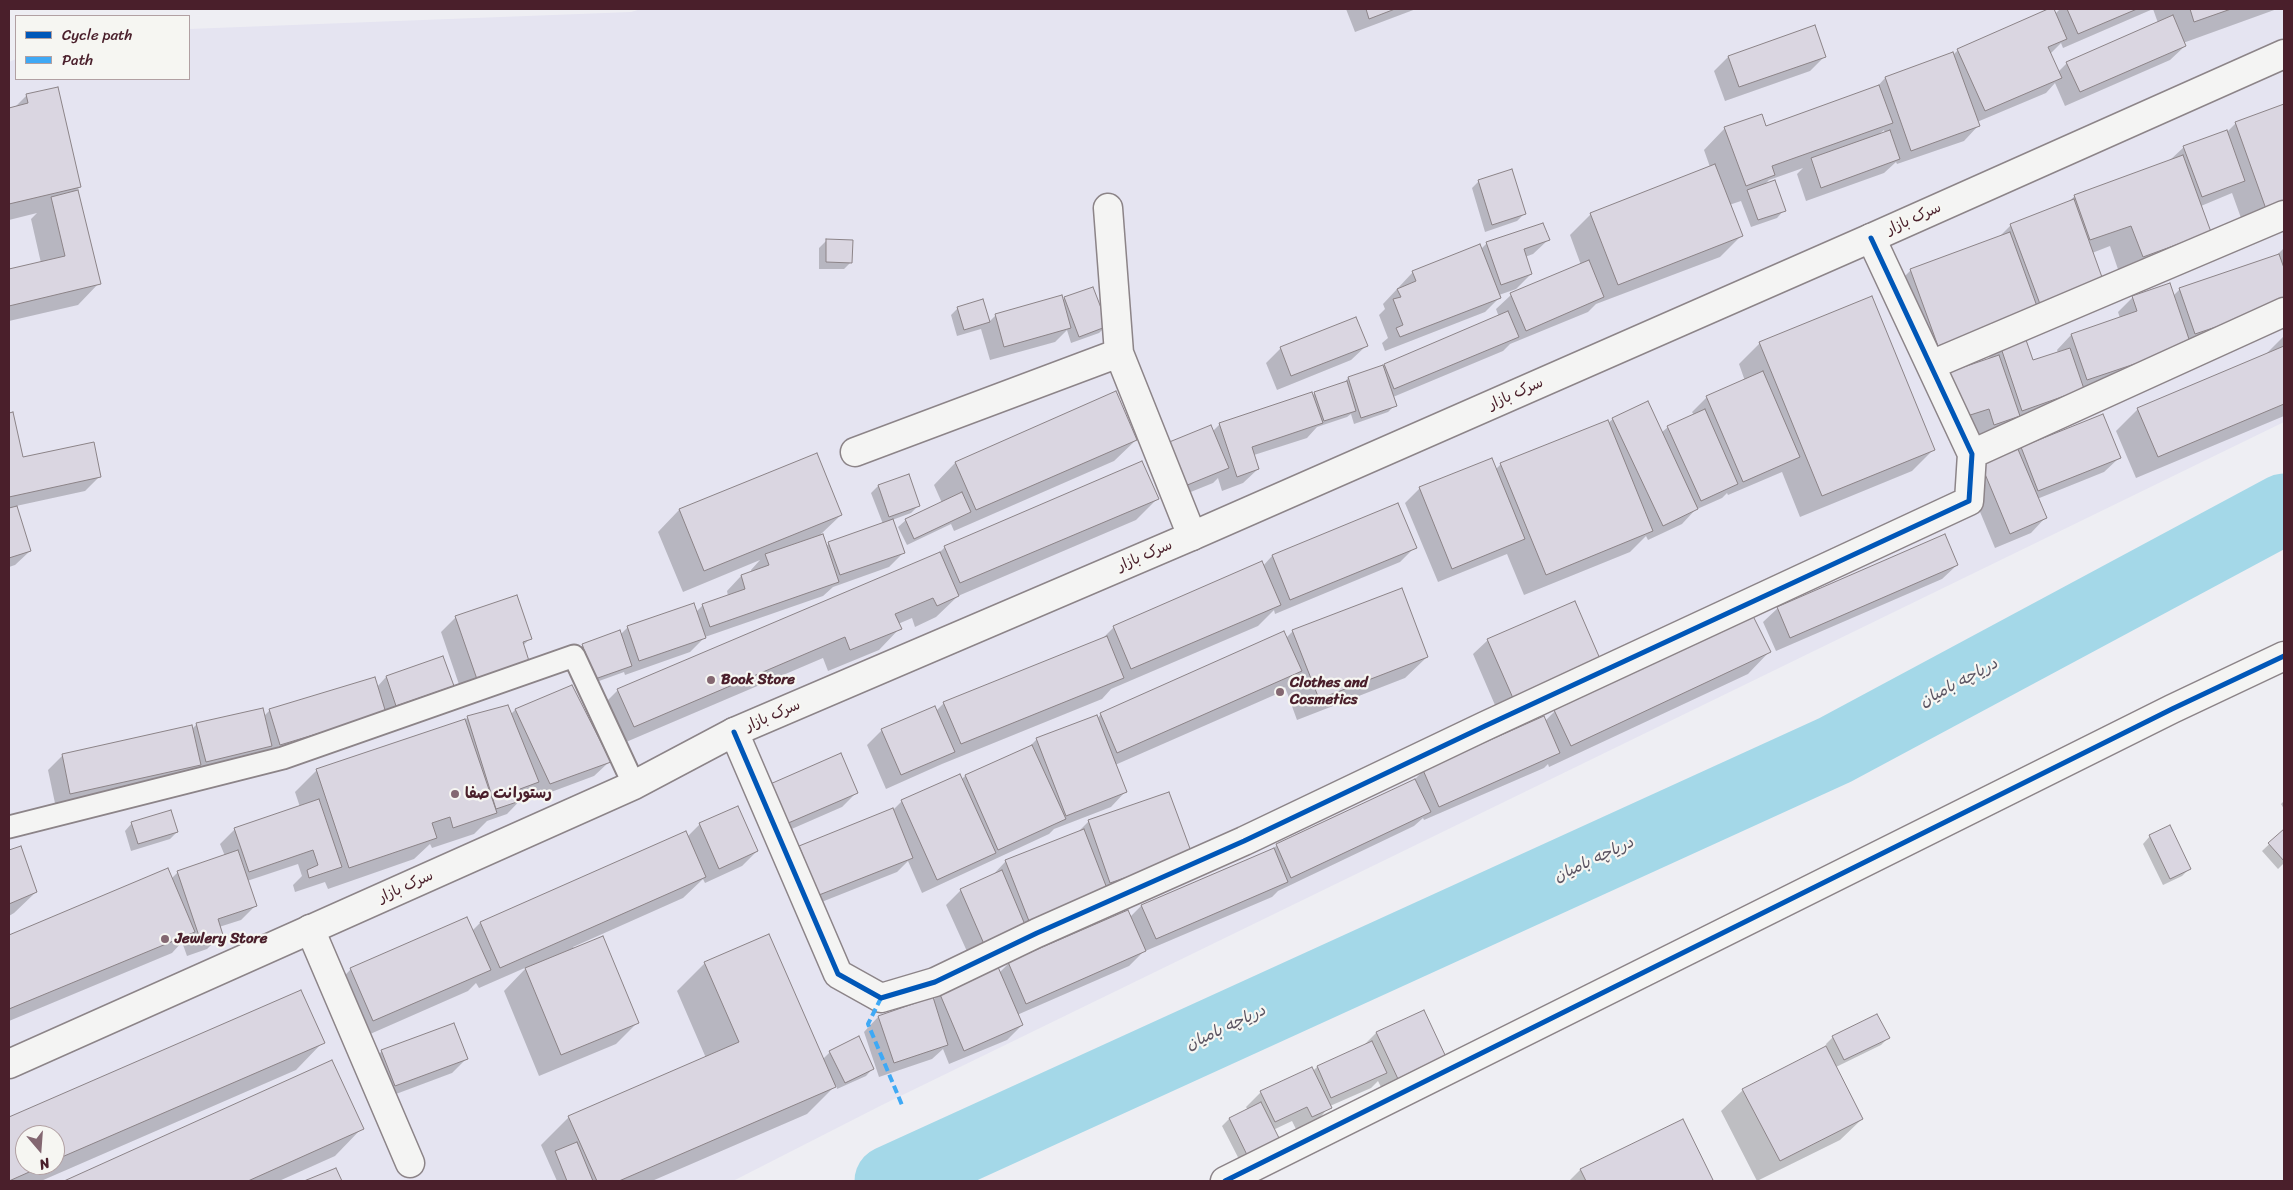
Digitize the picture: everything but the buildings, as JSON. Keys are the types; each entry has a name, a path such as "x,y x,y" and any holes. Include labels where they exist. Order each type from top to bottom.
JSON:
{"street":[{"name":"سرک بازار","path":"9,1064 634,784 734,732 1192,536 1871,238 2284,54"},
{"path":"1108,208 1119,353 1192,536"},
{"path":"1930,366 2284,215"},
{"path":"734,732 838,974 881,998 935,982 1038,933 1244,841 1485,726 1969,501 1972,454 1871,238"},
{"path":"1972,454 2284,312"},
{"path":"855,452 1119,353"},
{"path":"1225,1181 2172,709 2284,656"},
{"path":"310,929 410,1163"}],"lane":[{"path":"9,826 283,758 574,656 634,784"}],"shaded area":[{"path":"641,9 2284,9 2284,422 882,1105 733,1181 9,1181 9,62 15,59 15,80 190,80 190,29 631,12"}],"waterway":[{"name":"دریاچه بامیان","path":"890,1181 1835,750 2284,509"}],"marked path":[{"path":"881,998 868,1024 902,1105"}],"cycle path":[{"path":"734,732 838,974 881,998 935,982 1037,933 1244,841 1485,726 1969,501 1972,454 1871,238"},
{"path":"1225,1181 2172,709 2284,656"}],"place":[{"name":"Book Store","path":"711,680"},
{"name":"Clothes and Cosmetics","path":"1280,692"},
{"name":"رستورانت صفا","path":"455,794"},
{"name":"Jewlery Store","path":"165,939"}]}
